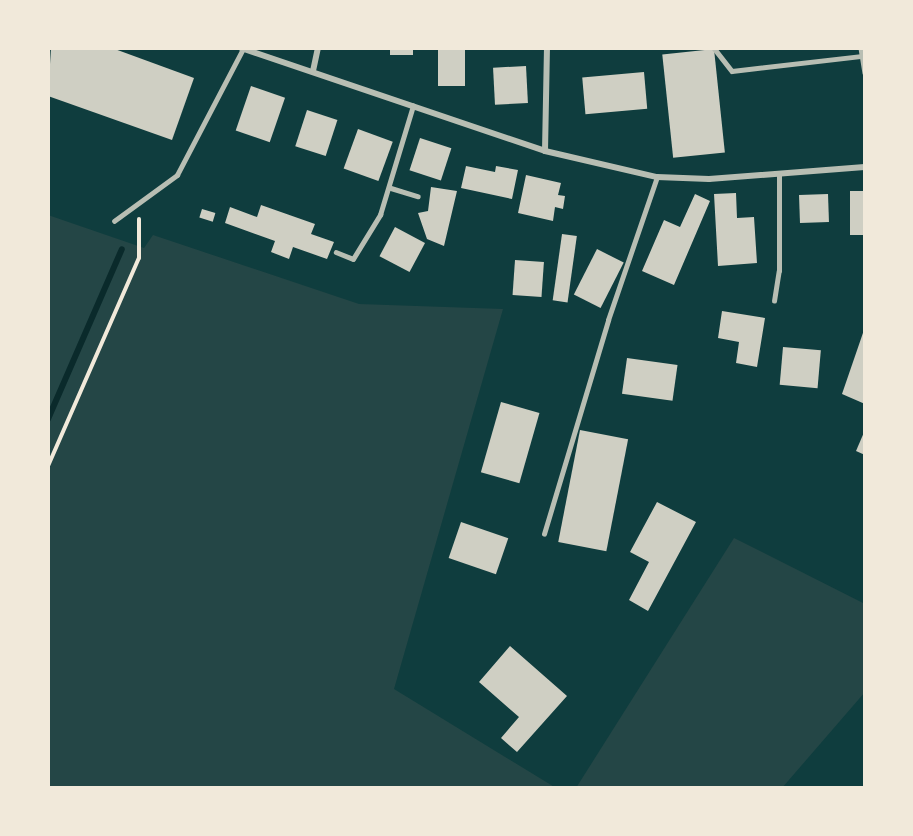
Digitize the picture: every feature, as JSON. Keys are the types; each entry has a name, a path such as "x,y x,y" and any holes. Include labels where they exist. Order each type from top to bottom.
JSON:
{"street":[{"path":"242,48 545,151 657,177 709,179 865,167"},
{"path":"313,71 318,48"},
{"path":"545,151 548,48"}],"lane":[{"path":"114,221 177,175 242,48"},
{"path":"714,48 732,71 862,56"},
{"path":"861,48 865,73"},
{"path":"336,252 353,259 391,188 413,106"},
{"path":"774,301 779,271 778,174"},
{"path":"544,534 608,320 657,177"},
{"path":"391,188 418,196"}],"path":[{"path":"48,466 138,258 139,203"}],"shaded area":[{"path":"48,215 144,248 153,235 359,304 503,309 394,689 556,788 48,788"},
{"path":"734,538 865,604 865,692 782,788 576,788"}],"building":[{"path":"51,48 112,48 194,78 172,140 48,96"},
{"path":"390,48 413,48 413,55 390,55"},
{"path":"438,48 465,48 465,86 438,86"},
{"path":"714,49 725,152 673,158 662,54"},
{"path":"526,66 528,103 495,105 493,68"},
{"path":"644,72 647,109 585,114 582,77"},
{"path":"251,86 285,98 270,142 236,130"},
{"path":"307,110 337,120 326,156 295,146"},
{"path":"358,129 393,142 378,181 344,168"},
{"path":"420,138 451,148 441,181 409,170"},
{"path":"466,166 495,172 496,166 518,170 512,199 461,188"},
{"path":"526,175 561,183 558,195 565,196 563,209 555,207 553,221 518,213"},
{"path":"431,187 457,191 444,246 427,239 418,213 428,211"},
{"path":"850,191 865,191 865,235 850,235"},
{"path":"736,193 737,218 754,217 757,263 718,266 714,194"},
{"path":"695,194 710,201 674,285 642,271 664,220 680,227"},
{"path":"828,194 829,222 800,223 799,195"},
{"path":"261,205 315,224 311,234 334,242 327,259 293,247 289,259 271,252 275,241 225,223 230,207 257,217"},
{"path":"202,209 215,213 213,222 199,218"},
{"path":"395,227 425,243 410,272 380,256"},
{"path":"562,234 577,236 568,302 553,300"},
{"path":"597,249 624,263 601,308 574,294"},
{"path":"515,260 544,262 541,297 513,295"},
{"path":"722,311 765,318 757,367 736,363 739,342 718,338"},
{"path":"865,327 865,404 842,394"},
{"path":"783,347 821,350 818,388 780,385"},
{"path":"627,358 678,365 672,401 622,394"},
{"path":"501,402 539,413 519,483 481,472"},
{"path":"580,430 628,439 606,551 558,542"},
{"path":"865,430 865,455 856,451"},
{"path":"657,502 696,522 648,611 629,600 649,562 630,552"},
{"path":"461,522 508,538 496,574 449,558"},
{"path":"510,646 567,696 517,752 501,738 519,717 479,682"}],"waterway":[{"path":"48,419 122,249"}]}
